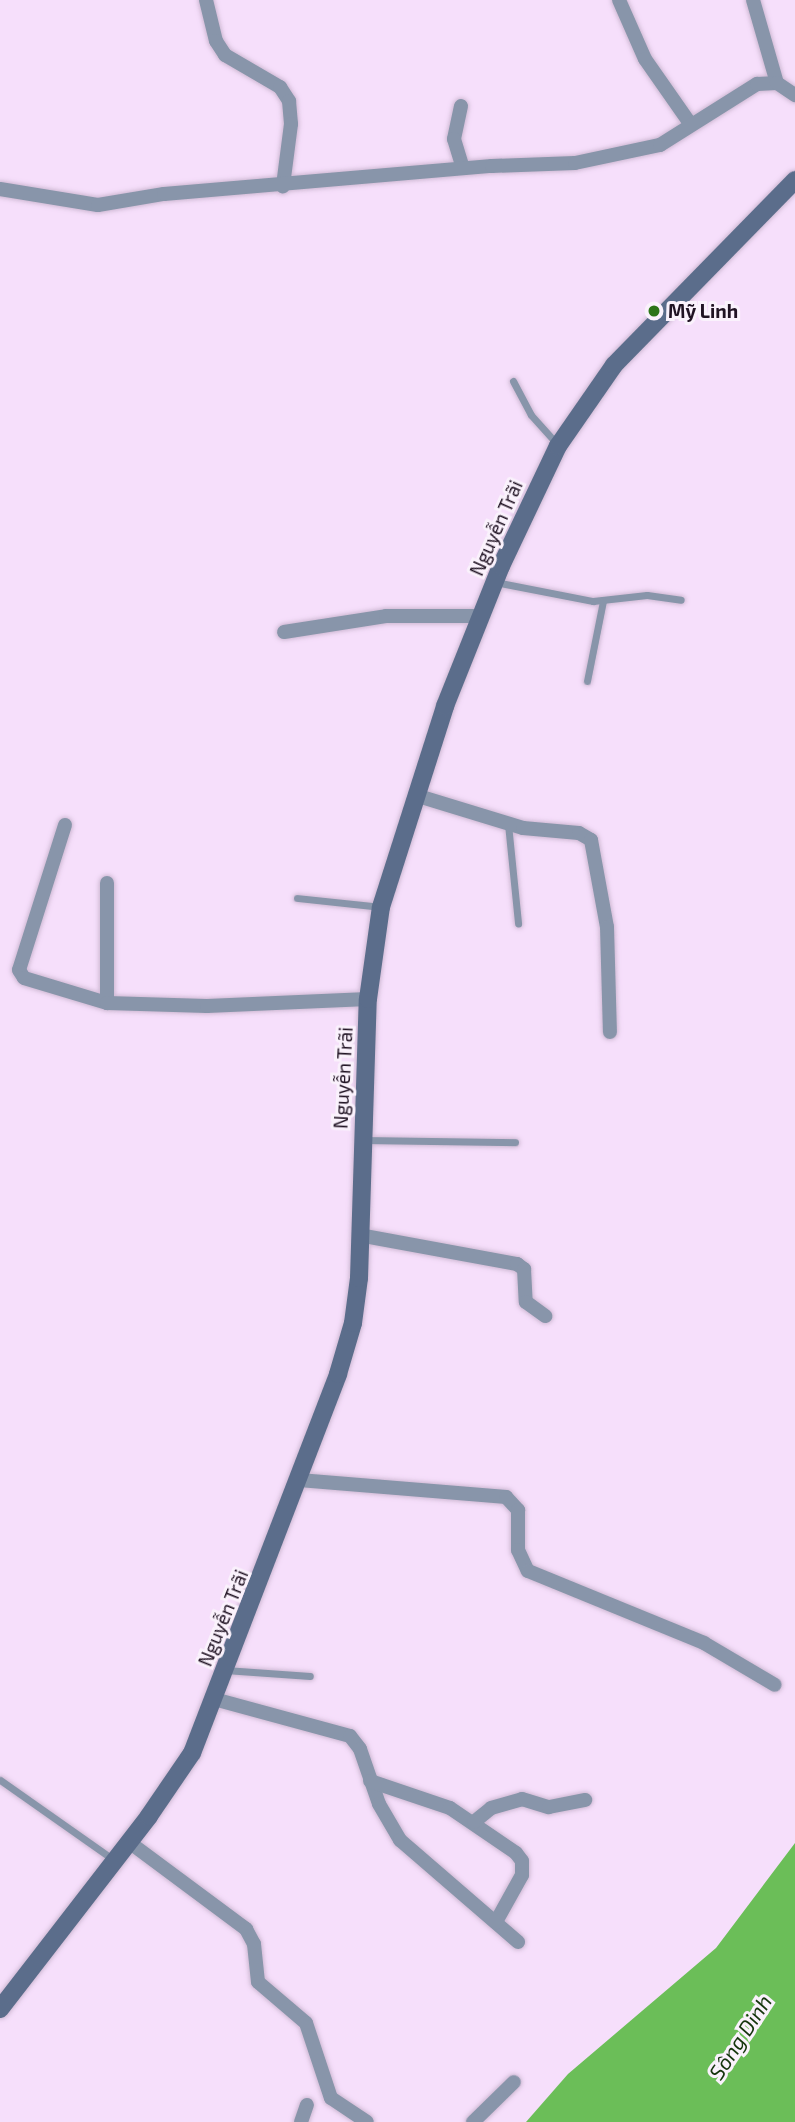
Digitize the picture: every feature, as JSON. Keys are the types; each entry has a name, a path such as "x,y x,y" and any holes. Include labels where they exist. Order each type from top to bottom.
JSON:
{"main road":[{"name":"Nguyễn Trãi","path":"0,2009 129,1842 187,1761 214,1699 349,1342 359,1278 368,999 381,907 415,795 479,616 558,446 614,365 795,180"}],"street":[{"path":"206,0 216,41 225,55 280,87 289,101 291,124 283,186"},
{"path":"619,0 645,59 691,125"},
{"path":"753,0 777,83 795,95"},
{"path":"0,189 98,205 150,195 283,186 463,168 575,163 660,145 746,89 777,83"},
{"path":"461,106 454,139 463,168"},
{"path":"284,632 386,616 479,616"},
{"path":"415,795 508,824 579,833 594,846 607,927 610,1032"},
{"path":"65,825 19,970 24,978 107,1003 207,1006 368,999"},
{"path":"107,883 107,1003"},
{"path":"359,1235 517,1264 524,1269 527,1302 545,1316"},
{"path":"299,1479 506,1497 518,1510 518,1550 528,1571 704,1643 775,1685"},
{"path":"214,1699 341,1731 360,1749 370,1781 400,1840 518,1942"},
{"path":"370,1781 450,1808 474,1822 522,1861 522,1875 496,1922"},
{"path":"474,1822 491,1808 522,1799 549,1807 585,1800"},
{"path":"129,1842 246,1929 254,1944 258,1982 306,2023 331,2098 367,2122"},
{"path":"473,2122 514,2082"},
{"path":"301,2122 306,2105"}],"lane":[{"path":"513,381 531,415 558,446"},
{"path":"494,582 603,601 647,595 681,600"},
{"path":"587,681 603,601"},
{"path":"508,824 518,923"},
{"path":"297,898 381,907"},
{"path":"362,1140 515,1142"},
{"path":"224,1670 310,1676"},
{"path":"0,1780 115,1860"}],"water":[{"name":"Sông Dinh","path":"795,1843 795,2122 526,2122 568,2074 716,1948"}],"place":[{"name":"Mỹ Linh","path":"654,311"}]}
